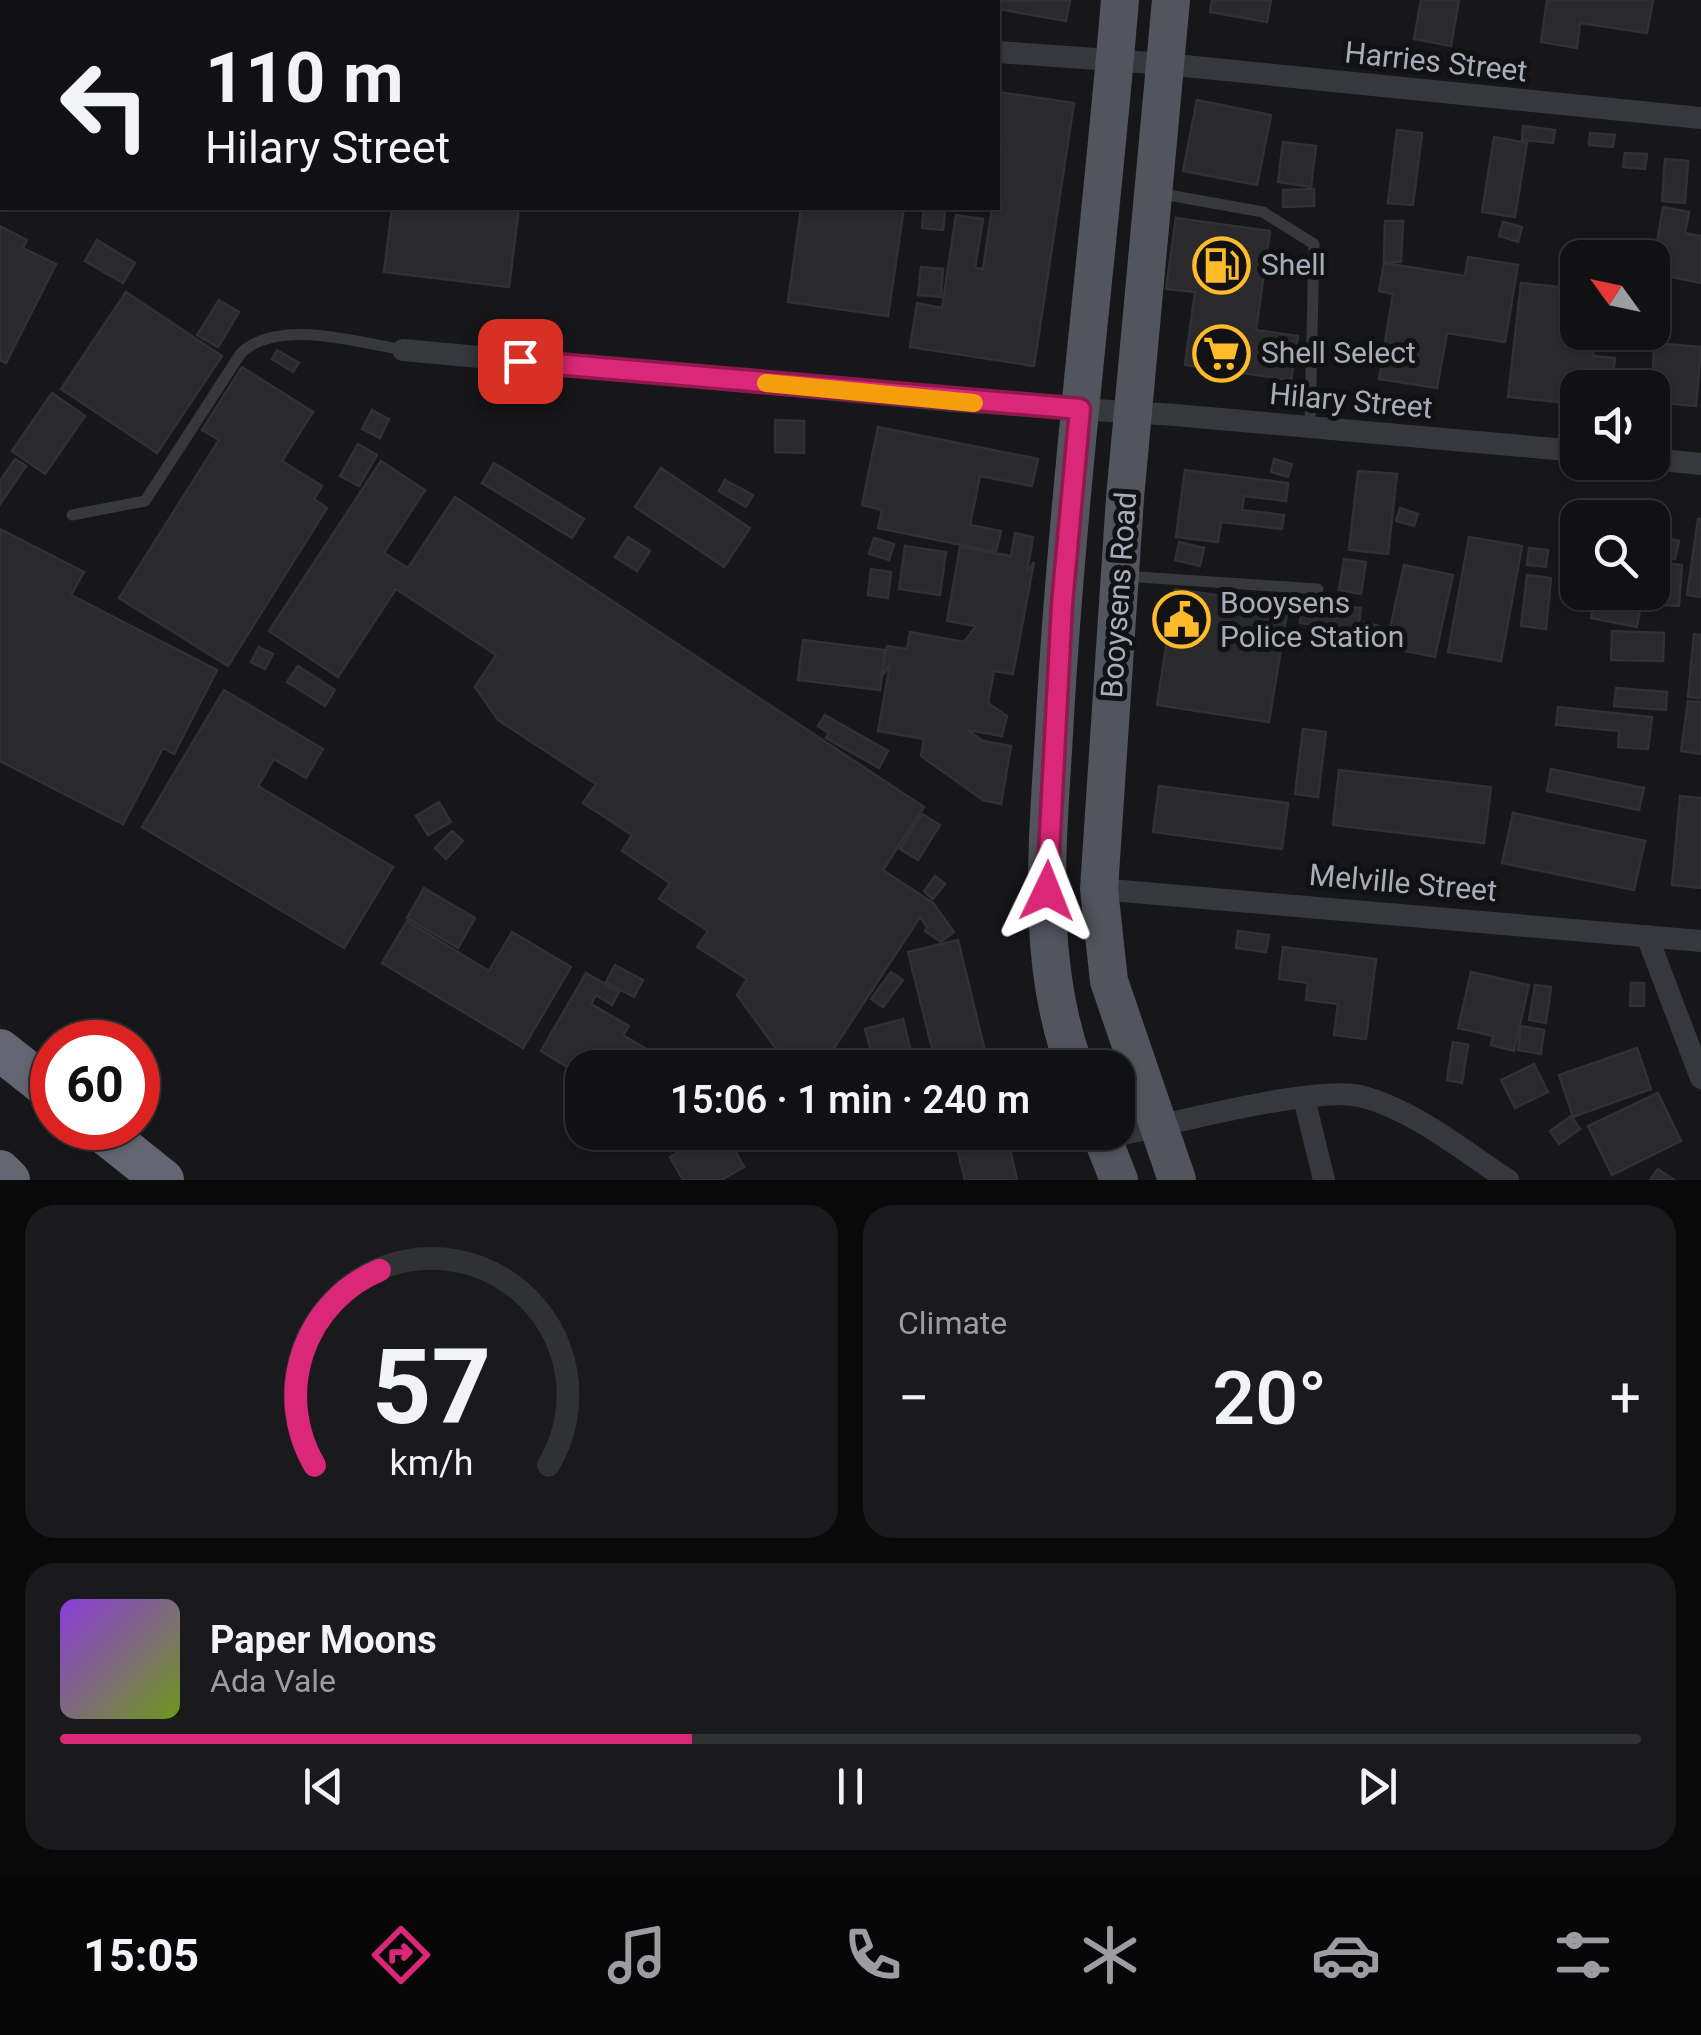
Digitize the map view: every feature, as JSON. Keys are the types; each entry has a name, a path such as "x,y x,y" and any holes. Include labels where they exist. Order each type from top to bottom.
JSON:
{"highway":[{"path":"0,1050 30,1074"},
{"path":"119,1150 148,1180"},
{"path":"126,1150 164,1180"},
{"path":"0,1171 9,1180"}],"main road":[{"name":"Booysens Road","path":"1070,1050 1050,982 1047,923 1062,604 1120,0"},
{"name":"Booysens Road","path":"1172,0 1120,576 1099,888 1109,981 1177,1180"},
{"path":"1106,1150 1118,1180"}],"street":[{"name":"Harries Street","path":"1000,52 1165,64 1701,118"},
{"name":"Hilary Street","path":"402,350 1560,449"},
{"path":"1670,461 1701,464"},
{"name":"Melville Street","path":"1099,888 1701,940"},
{"path":"1647,936 1701,1078"},
{"path":"1135,1130 1332,1094 1372,1100 1508,1180"},
{"path":"1304,1098 1324,1180"}],"lane":[{"path":"1153,193 1262,212 1314,244 1310,427"},
{"path":"72,515 144,501 241,353 256,339 298,335 402,350"},
{"path":"1120,576 1318,589"}],"building":[{"path":"1070,0 1066,21 1000,9 1000,1"},
{"path":"1212,0 1271,0 1267,22 1210,12"},
{"path":"1421,0 1459,0 1451,46 1414,39"},
{"path":"1547,0 1653,0 1647,33 1580,23 1577,48 1541,42"},
{"path":"1000,92 1074,103 1034,366 910,347 917,303 942,308 956,215 983,219 975,268 983,269 992,210 1000,210"},
{"path":"1197,100 1271,115 1257,185 1183,171"},
{"path":"1523,126 1555,130 1553,143 1522,140"},
{"path":"1397,130 1422,133 1413,205 1388,203"},
{"path":"1590,133 1615,135 1613,147 1589,145"},
{"path":"1494,137 1527,143 1515,217 1482,212"},
{"path":"1283,142 1316,146 1311,187 1278,182"},
{"path":"1625,153 1647,154 1645,169 1623,167"},
{"path":"1665,159 1688,161 1685,203 1662,201"},
{"path":"1314,189 1314,206 1283,207 1283,190"},
{"path":"1663,207 1689,212 1685,233 1701,236 1701,283 1670,277 1670,240 1658,240"},
{"path":"392,210 519,210 509,287 384,272"},
{"path":"801,210 904,210 888,316 788,302"},
{"path":"924,210 945,212 943,230 922,228"},
{"path":"1176,218 1270,231 1256,330 1298,336 1291,380 1185,365 1195,292 1166,289"},
{"path":"1385,221 1403,221 1401,262 1384,262"},
{"path":"1503,222 1522,227 1518,242 1499,236"},
{"path":"0,226 27,240 23,248 56,264 6,363 0,360"},
{"path":"97,240 135,263 123,283 85,261"},
{"path":"1468,257 1518,265 1505,342 1447,333 1437,388 1379,379 1393,294 1379,291 1384,263 1465,276"},
{"path":"921,267 943,269 941,297 918,295"},
{"path":"1521,283 1560,287 1560,350 1594,350 1593,356 1615,358 1614,370 1560,370 1560,402 1508,397"},
{"path":"126,292 222,356 157,453 61,389"},
{"path":"219,300 239,312 218,347 197,335"},
{"path":"1670,344 1701,347 1696,406 1670,404 1670,370 1653,370 1654,350 1670,350"},
{"path":"277,350 299,363 293,372 272,359"},
{"path":"242,367 313,412 282,461 322,486 314,499 327,508 228,666 119,598 219,440 202,430"},
{"path":"52,393 85,416 45,474 12,451"},
{"path":"372,410 389,419 380,438 362,429"},
{"path":"775,420 804,421 804,453 775,452"},
{"path":"878,427 1038,459 1032,486 980,476 970,525 1001,531 996,552 878,528 882,510 862,505"},
{"path":"358,444 377,455 359,486 340,476"},
{"path":"15,459 26,466 0,504 0,481"},
{"path":"1274,459 1292,464 1288,477 1271,472"},
{"path":"381,461 425,490 384,553 408,568 455,497 924,807 883,870 933,903 954,932 941,942 925,931 927,927 920,917 833,1050 777,1050 737,995 747,979 697,947 708,931 659,899 670,883 622,851 632,835 583,803 596,784 498,720 475,687 496,655 396,589 338,677 269,631"},
{"path":"494,463 584,519 572,538 482,483"},
{"path":"661,468 750,528 724,567 635,507"},
{"path":"1185,470 1288,483 1286,501 1244,496 1242,510 1284,515 1282,529 1221,522 1218,542 1176,537"},
{"path":"1358,471 1397,474 1388,554 1349,550"},
{"path":"725,480 753,495 746,507 719,491"},
{"path":"1400,508 1418,514 1414,526 1396,521"},
{"path":"1701,519 1701,597 1687,595"},
{"path":"0,529 84,572 71,595 217,670 174,754 163,748 123,824 0,761"},
{"path":"1015,533 1033,537 1027,572 1034,562 1013,674 994,671 988,703 1007,716 1002,736 967,730 983,741 1011,746 1001,804 983,800 921,756 924,739 878,731 890,665 881,677 887,646 907,649 910,632 964,642 976,626 947,621 960,547 1011,556"},
{"path":"628,537 650,551 637,571 615,557"},
{"path":"1469,537 1522,546 1501,661 1448,652"},
{"path":"874,538 894,544 889,560 869,554"},
{"path":"1670,539 1679,541 1675,559 1670,558"},
{"path":"1179,542 1204,548 1200,566 1175,560"},
{"path":"905,546 946,552 940,595 899,589"},
{"path":"1529,548 1548,550 1546,567 1527,565"},
{"path":"1344,559 1366,562 1361,594 1339,590"},
{"path":"1670,564 1682,565 1679,606 1670,606"},
{"path":"1404,565 1453,575 1435,657 1386,647"},
{"path":"871,569 891,572 888,598 868,595"},
{"path":"1527,575 1551,578 1546,629 1521,626"},
{"path":"1175,589 1288,606 1269,722 1157,705"},
{"path":"1303,601 1361,608 1356,646 1339,644 1341,629 1300,623"},
{"path":"1593,610 1640,610 1637,627 1591,618"},
{"path":"1364,622 1378,626 1373,649 1359,646"},
{"path":"1612,631 1664,633 1663,661 1611,660"},
{"path":"1694,634 1701,635 1701,698 1688,697"},
{"path":"803,640 885,650 880,690 798,680"},
{"path":"259,647 273,654 265,669 251,662"},
{"path":"298,666 335,690 325,706 287,682"},
{"path":"1616,688 1667,692 1666,710 1614,706"},
{"path":"224,690 323,749 306,778 274,759 258,786 393,867 344,948 142,827"},
{"path":"1688,701 1701,702 1701,754 1681,751"},
{"path":"1558,707 1652,717 1648,749 1618,747 1619,731 1556,725"},
{"path":"825,715 888,751 879,768 826,738 829,733 818,726"},
{"path":"1303,729 1326,732 1318,797 1295,794"},
{"path":"1551,769 1644,788 1639,810 1547,791"},
{"path":"1339,770 1491,787 1484,843 1333,825"},
{"path":"1159,786 1288,803 1282,849 1153,832"},
{"path":"1680,796 1701,798 1701,888 1672,885"},
{"path":"439,802 451,822 428,835 416,816"},
{"path":"1513,813 1645,841 1634,890 1502,863"},
{"path":"922,814 940,825 918,860 900,849"},
{"path":"452,831 463,841 446,859 435,848"},
{"path":"935,876 945,884 933,899 924,891"},
{"path":"424,888 475,918 458,948 407,918"},
{"path":"407,921 489,971 512,932 571,967 523,1048 382,963"},
{"path":"1238,931 1269,935 1266,952 1236,948"},
{"path":"958,940 985,1050 932,1050 908,952"},
{"path":"1283,947 1376,959 1366,1039 1334,1035 1338,1004 1306,1000 1308,983 1279,979"},
{"path":"615,965 643,980 634,997 606,982"},
{"path":"891,972 903,980 883,1007 871,999"},
{"path":"1471,972 1529,985 1514,1051 1491,1045 1493,1036 1458,1028"},
{"path":"586,973 619,992 612,1005 596,995 591,1004 629,1026 623,1035 648,1050 565,1050 565,1066 541,1051"},
{"path":"1631,983 1644,983 1644,1006 1630,1006"},
{"path":"1535,985 1551,987 1546,1023 1529,1020"},
{"path":"903,1019 911,1050 871,1050 865,1029"},
{"path":"1521,1026 1544,1030 1541,1054 1518,1050"},
{"path":"1453,1042 1468,1045 1462,1083 1447,1080"},
{"path":"1637,1048 1651,1089 1573,1117 1559,1075"},
{"path":"1534,1064 1548,1092 1515,1108 1501,1080"},
{"path":"1658,1093 1681,1141 1612,1175 1588,1126"},
{"path":"1571,1116 1580,1129 1559,1144 1550,1131"},
{"path":"682,1150 735,1150 744,1167 721,1180 683,1180 670,1157"},
{"path":"958,1150 1010,1150 1017,1180 965,1180"},
{"path":"1658,1169 1674,1180 1650,1180"}],"slow traffic":[{"path":"766,383 974,403"}],"place":[{"name":"Shell","path":"1222,265"},
{"name":"Shell Select","path":"1222,353"},
{"name":"Booysens Police Station","path":"1181,620"}],"route":[{"path":"520,361 1080,409 1062,604 1047,891"}]}
